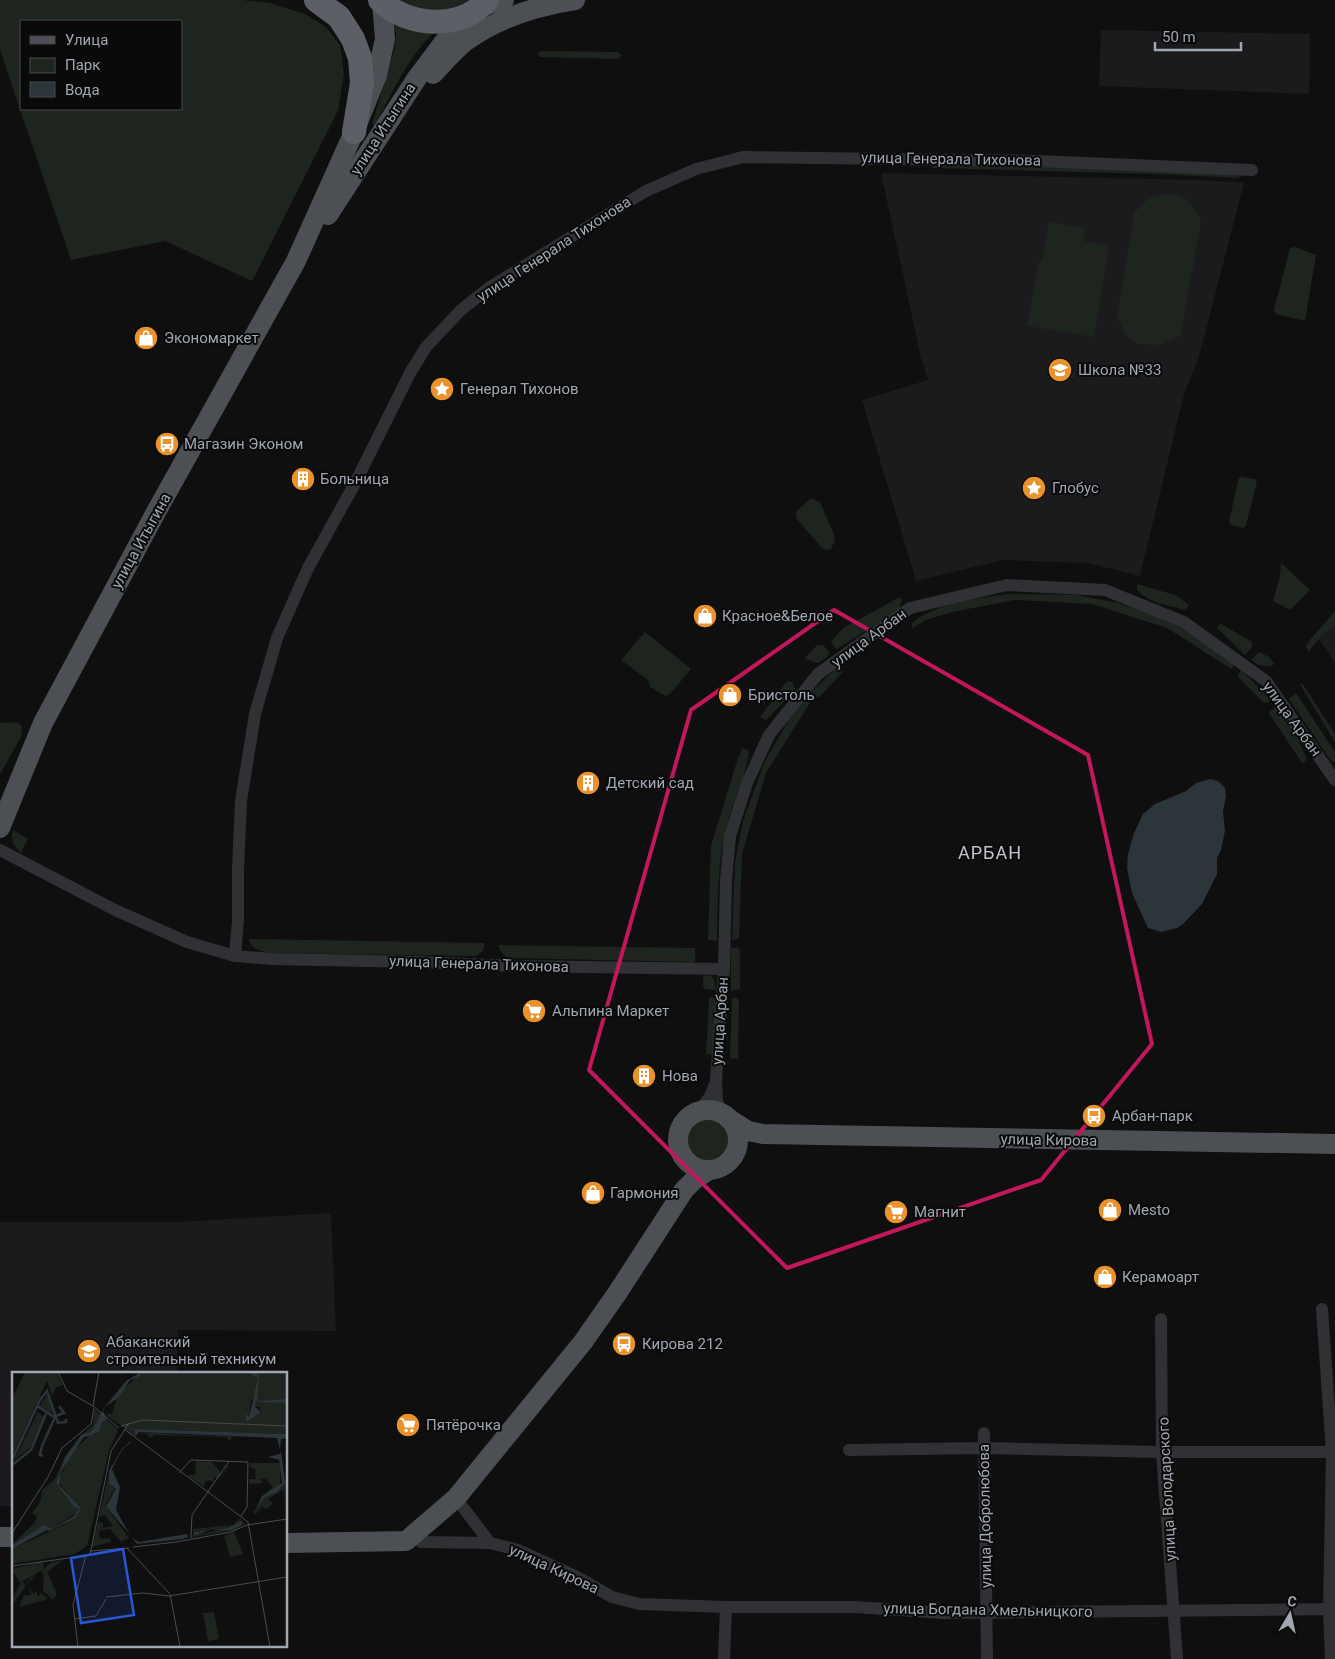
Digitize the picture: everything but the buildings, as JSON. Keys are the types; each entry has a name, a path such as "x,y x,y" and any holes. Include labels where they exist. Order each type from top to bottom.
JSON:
{"highway":[{"path":"316,0 339,17 354,39 360,58 362,83 354,132"},
{"path":"378,1 411,19 428,22 462,17 491,2"}],"main road":[{"path":"377,138 464,42 494,24 516,15 538,7 575,0"},
{"name":"улица Итыгина","path":"0,828 44,723 156,512 296,261 354,132 377,75 385,39 378,1"},
{"name":"улица Итыгина","path":"296,261 416,78 444,42 491,2"},
{"path":"684,1190 686,1172 684,1159 679,1148 678,1135 687,1119 699,1111 709,1110 725,1116 748,1130 762,1134"},
{"path":"288,1543 413,1542 456,1498 583,1342 684,1190 695,1179 709,1170 721,1167 731,1160 738,1142 736,1129 725,1116"},
{"path":"737,1148 749,1139 762,1134"},
{"name":"улица Кирова","path":"762,1134 1335,1144"},
{"path":"684,1159 698,1169 709,1170"}],"street":[{"name":"улица Генерала Тихонова","path":"235,956 238,920 241,801 255,714 277,638 308,568 353,487 415,364 426,347 462,310 490,286 646,191 696,169 743,157 1037,161 1252,170"},
{"name":"улица Арбан","path":"716,1081 724,969 726,880 730,836 747,784 769,735 818,674 910,608 1006,585 1104,590 1184,622 1266,681 1335,780"},
{"name":"улица Генерала Тихонова","path":"0,850 124,914 187,942 235,956 274,959 513,966 724,969"},
{"path":"699,1111 709,1098 716,1081"},
{"path":"716,1081 717,1100 725,1116"},
{"path":"1322,1309 1334,1452 1331,1659"},
{"name":"улица Володарского","path":"1161,1319 1162,1452 1177,1659"},
{"name":"улица Добролюбова","path":"984,1433 988,1659"},
{"path":"848,1450 984,1448 1162,1452 1334,1452"},
{"name":"улица Кирова","path":"456,1498 490,1543 518,1550 577,1577 612,1597"},
{"path":"413,1542 490,1543"},
{"name":"улица Богдана Хмельницкого","path":"612,1597 639,1604 726,1607 854,1607 943,1613 1332,1610"},
{"path":"724,1659 726,1607"}],"highlighted area":[{"path":"834,610 1088,755 1152,1044 1041,1180 787,1268 589,1070 691,710"}],"shaded area":[{"path":"1101,30 1310,34 1309,94 1099,86"},
{"name":"Школа №33","path":"881,173 1204,180 1244,183 1198,360 1184,394 1140,576 1088,563 1003,560 916,581 862,400 928,380 921,358"},
{"path":"1335,625 1335,663 1319,639"},
{"name":"Абаканский строительный техникум","path":"331,1213 336,1331 178,1330 177,1372 12,1372 12,1506 0,1506 0,1222 177,1222"}],"green space":[{"path":"0,0 242,0 270,3 305,14 326,27 340,45 344,74 338,111 252,281 165,241 71,260 20,110 182,110 182,20 20,20 20,109 0,50"},
{"path":"396,0 470,0 451,9 433,11 415,8"},
{"path":"391,17 439,28 419,49 411,61 375,125 372,124 395,47 396,33"},
{"path":"541,51 618,52 621,55 619,59 540,57 538,54"},
{"path":"937,164 1231,172 1241,178 933,168"},
{"path":"1165,194 1183,198 1191,205 1201,221 1181,335 1160,345 1139,344 1127,336 1117,318 1134,213 1147,200"},
{"path":"1049,222 1085,228 1084,241 1109,246 1094,337 1027,326 1039,261 1042,261"},
{"path":"1295,247 1316,255 1305,321 1276,314 1274,310 1290,248"},
{"path":"1240,477 1255,479 1257,482 1244,528 1231,525 1229,522"},
{"path":"811,498 820,502 834,535 835,540 831,549 822,548 796,518 796,512"},
{"path":"1281,563 1310,590 1290,610 1273,601 1280,576"},
{"path":"1137,584 1175,595 1189,605 1186,610 1153,601 1137,590"},
{"path":"1008,594 1077,595 1118,603 1163,618 1193,634 1234,664 1233,668 1230,668 1167,628 1092,604 1015,600 952,612 926,620 913,628 911,624 921,617 945,606"},
{"path":"900,597 902,600 899,610 837,649 834,647 831,642 843,628"},
{"path":"1335,611 1335,625 1308,652 1306,646"},
{"path":"1220,623 1252,642 1252,647 1245,655 1217,628"},
{"path":"645,632 691,669 670,694 666,696 650,687 648,680 621,660"},
{"path":"817,645 823,645 830,653 818,663 805,658"},
{"path":"1259,652 1269,657 1275,664 1262,666 1256,664 1251,660"},
{"path":"840,664 843,672 818,698 811,693"},
{"path":"1241,670 1271,700 1267,703 1263,702 1237,676"},
{"path":"787,681 792,682 795,690 766,720 760,717"},
{"path":"1302,683 1335,734 1335,742 1300,684"},
{"path":"1296,693 1335,752 1335,762 1331,761 1289,699"},
{"path":"806,698 809,704 766,773 742,854 739,939 732,940 735,862 743,821 764,763 788,721"},
{"path":"1276,707 1295,732 1307,760 1302,763 1268,712"},
{"path":"17,722 22,726 21,737 0,774 0,723"},
{"path":"743,748 749,751 747,762 722,846 718,887 717,941 708,940 711,846 738,758"},
{"path":"13,830 28,839 21,853 13,843"},
{"path":"249,939 485,943 482,952 476,956 270,953 254,948"},
{"path":"498,945 695,948 695,962 508,958 501,952"},
{"path":"731,948 738,948 740,951 740,989 731,991"},
{"path":"703,975 711,976 714,979 716,990 705,989 703,986"},
{"path":"711,997 716,998 713,1055 706,1054 709,999"},
{"path":"732,998 738,998 739,1000 738,1059 730,1058"},
{"path":"702,1115 712,1115 725,1122 732,1135 732,1145 725,1158 712,1165 702,1165 693,1161 686,1154 682,1145 682,1135 686,1126 693,1119"}],"water":[{"path":"1210,779 1218,781 1225,788 1226,796 1223,811 1225,831 1221,850 1217,858 1217,874 1202,904 1183,924 1177,928 1161,932 1148,928 1132,893 1127,868 1128,854 1134,833 1143,814 1155,804 1186,791 1196,783"}],"place":[{"name":"Экономаркет","path":"146,338"},
{"name":"Школа №33","path":"1060,370"},
{"name":"Генерал Тихонов","path":"442,389"},
{"name":"Магазин Эконом","path":"167,444"},
{"name":"Больница","path":"303,479"},
{"name":"Глобус","path":"1034,488"},
{"name":"Красное&Белое","path":"705,616"},
{"name":"Бристоль","path":"730,695"},
{"name":"Детский сад","path":"588,783"},
{"name":"Альпина Маркет","path":"534,1011"},
{"name":"Нова","path":"644,1076"},
{"name":"Арбан-парк","path":"1094,1116"},
{"name":"Гармония","path":"593,1193"},
{"name":"Mesto","path":"1110,1210"},
{"name":"Магнит","path":"896,1212"},
{"name":"Керамоарт","path":"1105,1277"},
{"name":"Кирова 212","path":"624,1344"},
{"name":"Абаканский строительный техникум","path":"89,1351"},
{"name":"Пятёрочка","path":"408,1425"}],"district":[{"name":"АРБАН","path":"990,852"}]}
